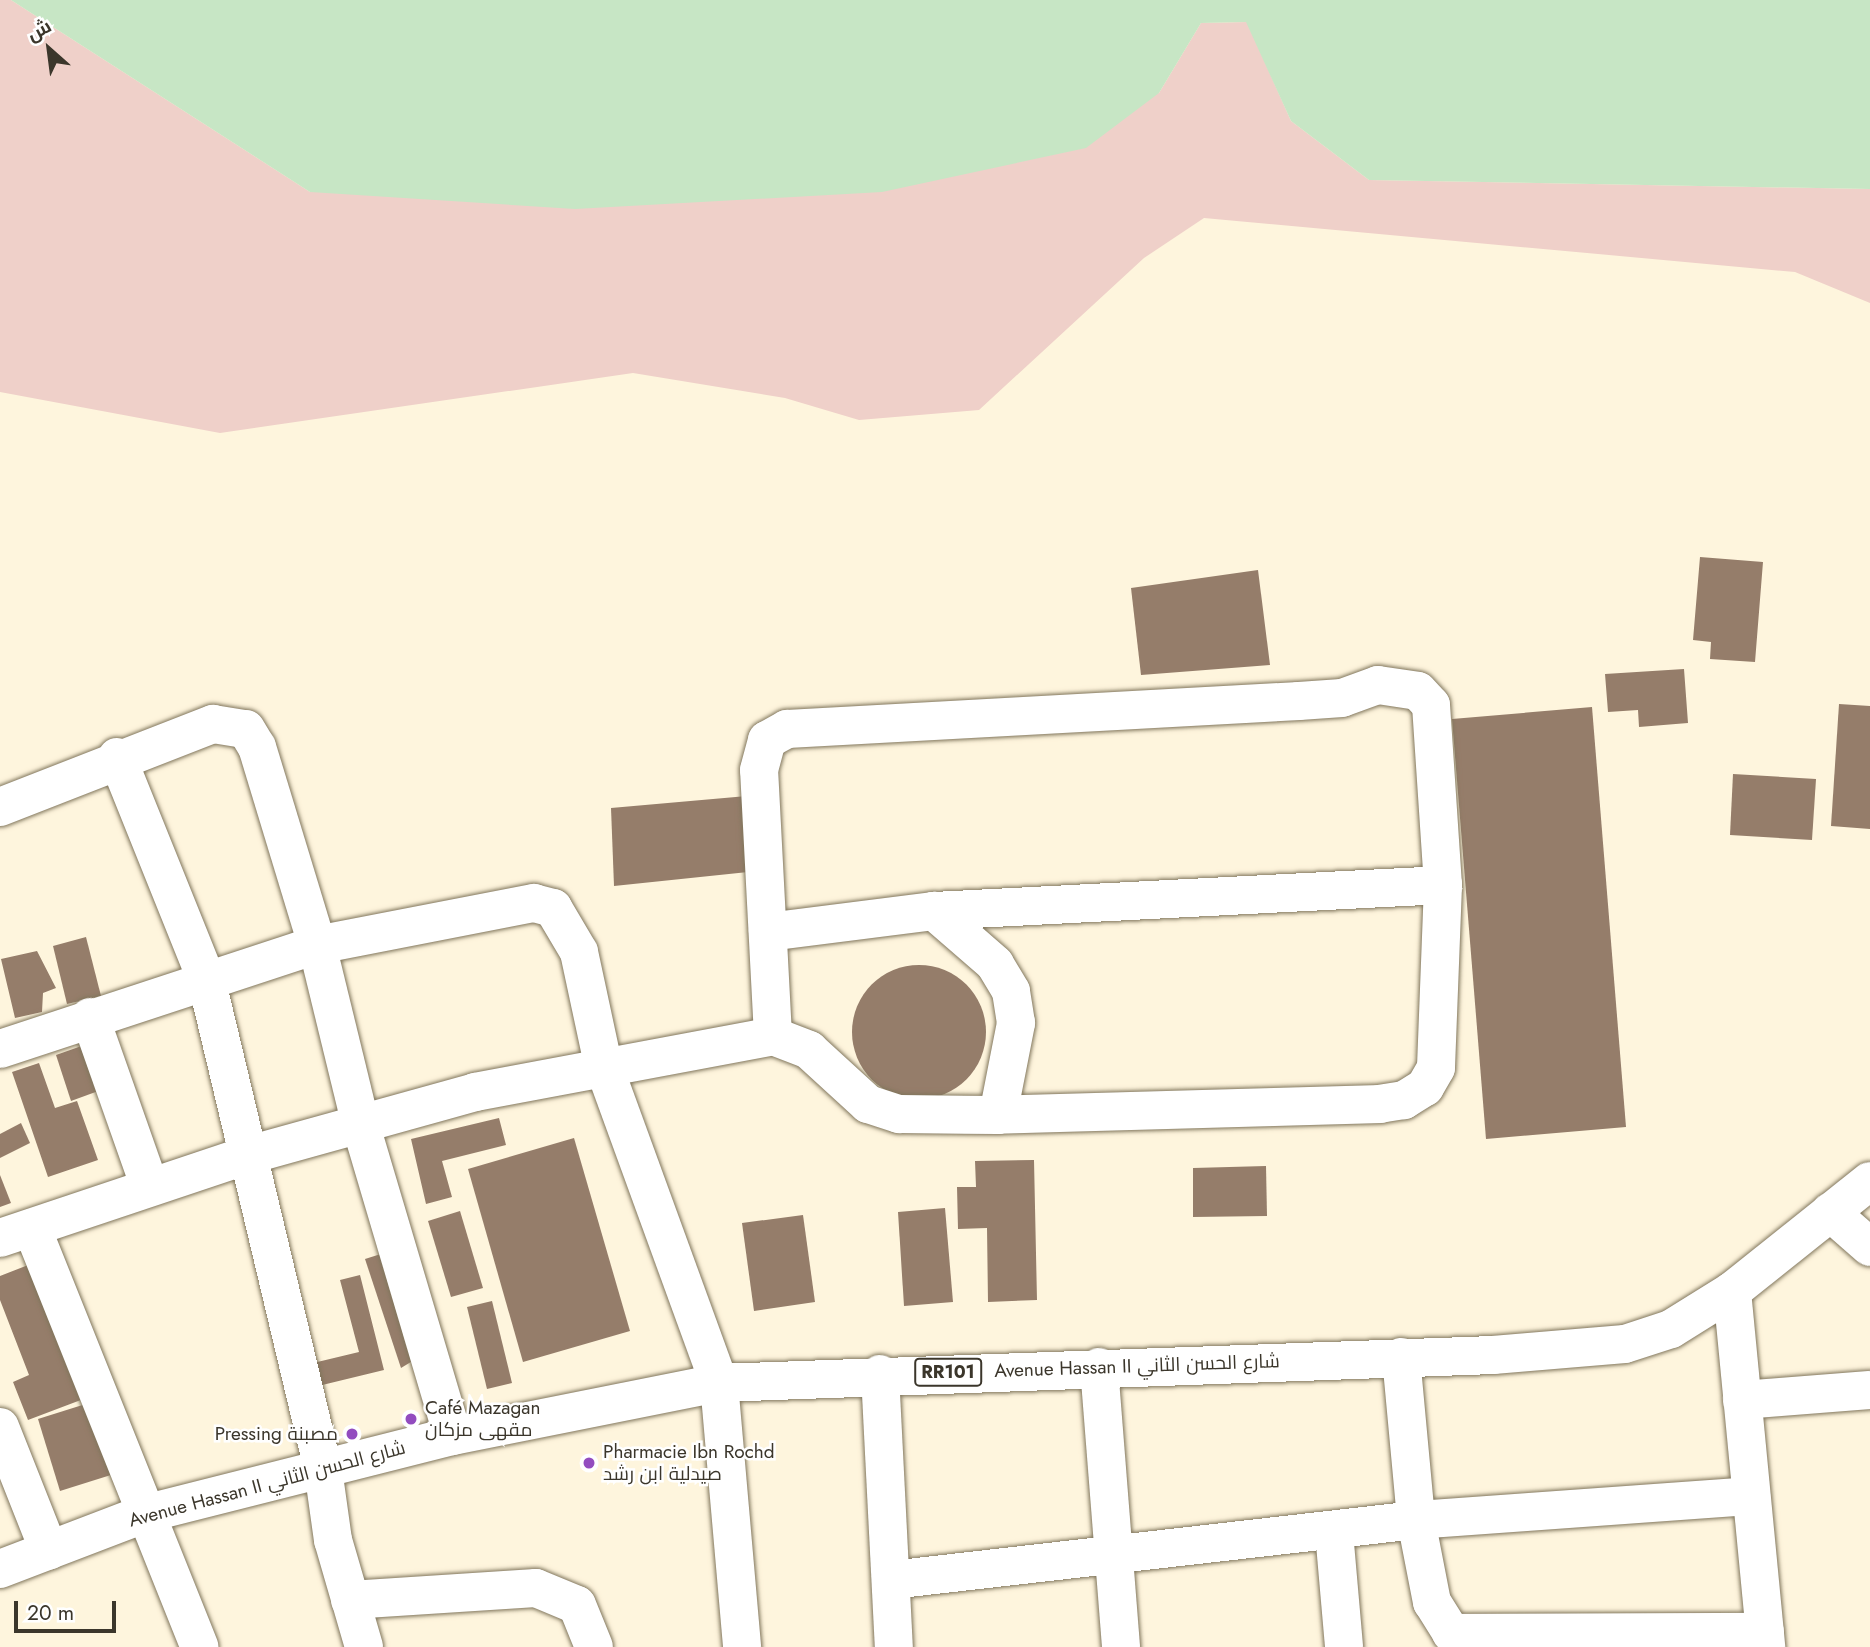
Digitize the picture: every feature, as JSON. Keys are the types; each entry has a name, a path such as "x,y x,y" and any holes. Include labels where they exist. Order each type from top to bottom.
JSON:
{"street":[{"path":"200,1647 144,1514 16,1233 245,1156 603,1064 773,1036 809,1050 868,1104 900,1114 998,1115 1404,1100 1425,1087 1436,1068 1443,885 1431,705 1418,691 1378,685 1342,698 787,729 767,740 760,761 773,1036"},
{"path":"0,807 117,757 213,724 246,729 257,747 317,945 361,1126 453,1436"},
{"path":"117,757 206,978 245,1156 323,1469 333,1540 364,1647"},
{"path":"768,932 934,911 1443,885"},
{"path":"0,1049 206,978 317,945 534,903 553,908 579,952 603,1064 719,1383 743,1647"},
{"path":"934,911 995,964 1010,992 1016,1023 998,1115"},
{"path":"90,1017 150,1187"},
{"name":"Avenue Hassan II شارع الحسن الثاني","path":"0,1569 144,1514 453,1436 719,1383 880,1374 1401,1357 1625,1344 1671,1329 1732,1291 1870,1181"},
{"path":"1830,1212 1870,1247"},
{"path":"1401,1357 1416,1520 1432,1602 1451,1633 1766,1639 1732,1291"},
{"path":"1099,1367 1110,1552 1121,1647"},
{"path":"880,1374 894,1647"},
{"path":"1742,1400 1870,1390"},
{"path":"0,1427 49,1551"},
{"path":"891,1580 1110,1552 1334,1532 1416,1520 1752,1496"},
{"path":"1334,1532 1344,1647"},
{"path":"350,1600 536,1588 577,1605 594,1647"}],"shaded area":[{"path":"0,0 11,0 310,192 1159,93 1201,23 1247,22 1291,121 1369,180 1870,189 1870,303 1795,272 1204,218 1144,258 979,410 859,420 785,398 633,373 220,433 0,392"},
{"path":"11,0 1870,0 1870,189 1369,180 1291,121 1246,22 1201,23 1159,93 1086,148 882,192 575,209 310,192"}],"building":[{"path":"1700,557 1763,562 1755,662 1710,659 1711,642 1693,640"},
{"path":"1258,570 1270,665 1141,675 1131,588"},
{"path":"1684,669 1688,723 1639,727 1638,710 1608,712 1605,674"},
{"path":"1839,704 1870,706 1870,829 1831,826"},
{"path":"1592,707 1626,1127 1486,1139 1452,719"},
{"path":"1733,774 1816,779 1812,840 1730,835"},
{"path":"747,796 748,872 614,886 611,808"},
{"path":"86,937 101,996 67,1004 53,946"},
{"path":"37,951 56,988 43,993 42,1012 15,1018 1,959"},
{"path":"919,965 945,970 967,984 981,1006 986,1032 981,1058 967,1080 945,1094 919,1099 893,1094 871,1080 857,1058 852,1032 857,1006 871,984 893,970"},
{"path":"90,1043 112,1086 71,1101 56,1055"},
{"path":"39,1063 55,1108 77,1101 98,1160 48,1177 12,1072"},
{"path":"499,1118 506,1145 442,1161 452,1197 426,1204 411,1139"},
{"path":"21,1123 30,1143 0,1158 0,1134"},
{"path":"574,1138 630,1331 523,1362 468,1169"},
{"path":"1034,1160 1037,1300 988,1302 987,1228 958,1229 957,1187 976,1187 975,1161"},
{"path":"1266,1166 1267,1216 1193,1217 1193,1168"},
{"path":"0,1175 11,1203 0,1207"},
{"path":"945,1208 953,1302 904,1306 898,1212"},
{"path":"460,1211 483,1288 451,1297 428,1221"},
{"path":"803,1215 815,1302 754,1311 742,1223"},
{"path":"384,1253 419,1357 401,1368 365,1259"},
{"path":"41,1260 94,1395 28,1420 13,1382 29,1375 0,1300 0,1276"},
{"path":"360,1275 384,1370 314,1387 309,1364 359,1352 340,1280"},
{"path":"492,1301 512,1383 487,1389 467,1307"},
{"path":"92,1402 114,1474 60,1491 38,1419"}],"place":[{"name":"Café Mazagan مقهى مزكان","path":"411,1419"},
{"name":"Pressing مصبنة","path":"352,1434"},
{"name":"Pharmacie Ibn Rochd صيدلية ابن رشد","path":"589,1463"}]}
